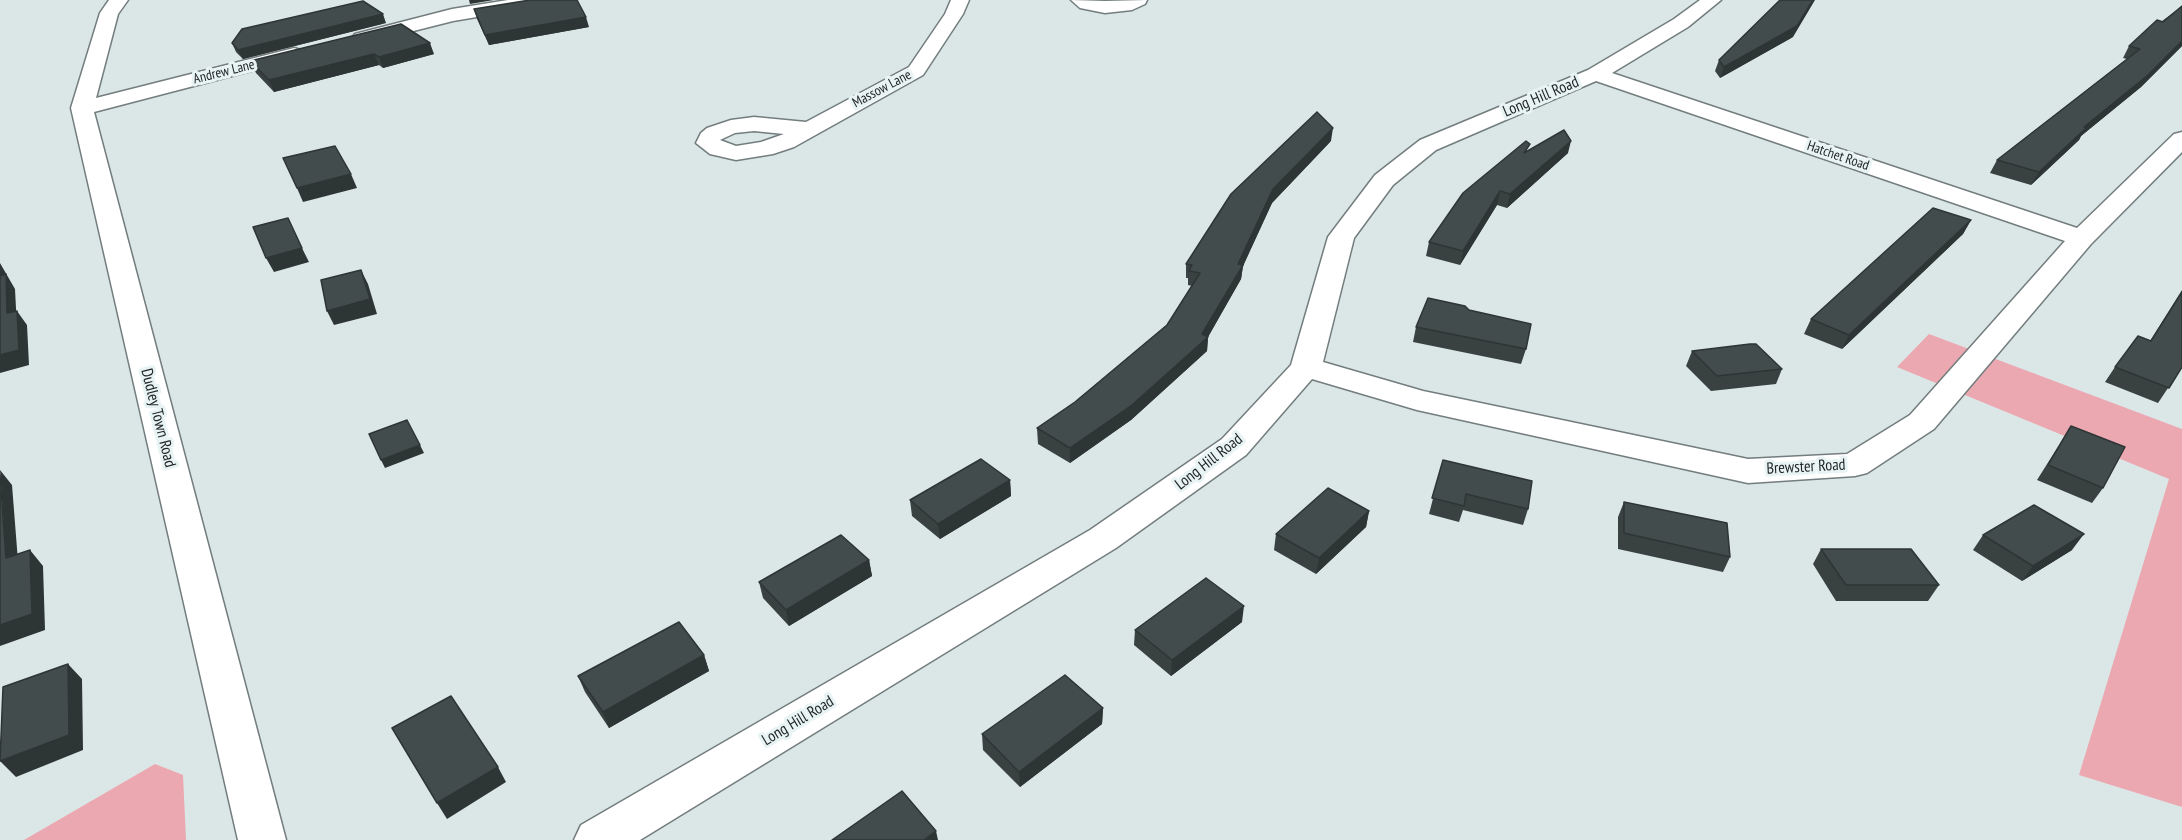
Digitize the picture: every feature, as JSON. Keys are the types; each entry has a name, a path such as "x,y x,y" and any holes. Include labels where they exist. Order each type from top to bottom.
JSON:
{"street":[{"name":"Dudley Town Road","path":"119,0 109,13 82,108 262,840"},
{"path":"348,41 452,15 542,0"},
{"name":"Massow Lane","path":"807,129 916,71 954,14 960,0"},
{"path":"1080,0 1087,4 1105,7 1125,6 1138,0"},
{"name":"Long Hill Road","path":"598,840 1104,539 1234,447 1306,368 1341,237 1384,180 1428,145 1595,74 1681,23 1712,0"},
{"name":"Andrew Lane","path":"82,108 314,50"},
{"name":"Hatchet Road","path":"1595,74 2082,238"},
{"name":"Brewster Road","path":"1306,368 1417,400 1748,471 1855,465 1922,422 2082,238 2182,139"}],"shaded area":[{"path":"1929,334 2182,429 2182,807 2079,775 2169,479 1897,367"},
{"path":"155,764 183,775 186,840 24,840"}],"building":[{"path":"530,0 577,0 586,17 485,35 474,9"},
{"path":"1780,0 1813,0 1797,26 1724,67 1719,60"},
{"path":"363,1 383,14 238,50 232,43 242,29"},
{"path":"2182,6 2182,41 2148,75 2084,127 2086,128 2039,172 1997,160 2140,49 2129,46 2157,20 2163,22"},
{"path":"401,24 430,43 379,57 374,54 269,80 250,61"},
{"path":"1317,112 1333,128 1273,189 1238,264 1243,265 1202,334 1208,337 1132,405 1070,448 1037,428 1075,402 1167,325 1200,273 1189,271 1192,265 1186,264 1231,194"},
{"path":"1564,130 1571,141 1510,194 1500,191 1463,251 1429,242 1463,193 1475,183 1526,141 1530,144 1524,153"},
{"path":"335,146 351,174 297,188 283,158"},
{"path":"1933,208 1971,220 1849,335 1811,319"},
{"path":"288,218 302,248 266,258 253,227"},
{"path":"361,270 370,299 327,311 321,280"},
{"path":"6,274 7,313 17,311 19,350 0,355 0,276"},
{"path":"2182,292 2182,367 2169,388 2115,367 2138,336 2151,341"},
{"path":"1428,298 1531,324 1526,349 1416,327"},
{"path":"1756,344 1782,369 1717,376 1692,351"},
{"path":"407,420 420,445 381,460 369,434"},
{"path":"2071,426 2125,447 2103,488 2048,465"},
{"path":"981,459 1010,480 938,524 910,500"},
{"path":"1443,460 1532,481 1528,509 1466,494 1464,506 1432,498"},
{"path":"0,475 6,558 30,550 32,614 0,625"},
{"path":"1328,488 1369,511 1319,558 1276,534"},
{"path":"1624,502 1727,523 1730,557 1624,533"},
{"path":"2034,505 2084,534 2033,566 1983,535"},
{"path":"841,535 869,560 786,610 759,582"},
{"path":"1821,549 1911,549 1939,585 1846,585"},
{"path":"1206,578 1244,606 1172,660 1135,630"},
{"path":"679,622 704,655 603,712 578,676"},
{"path":"68,664 69,735 0,761 3,687"},
{"path":"1065,675 1103,708 1019,772 982,734"},
{"path":"451,696 498,767 437,803 392,728"},
{"path":"902,791 936,831 924,840 832,840"}]}
